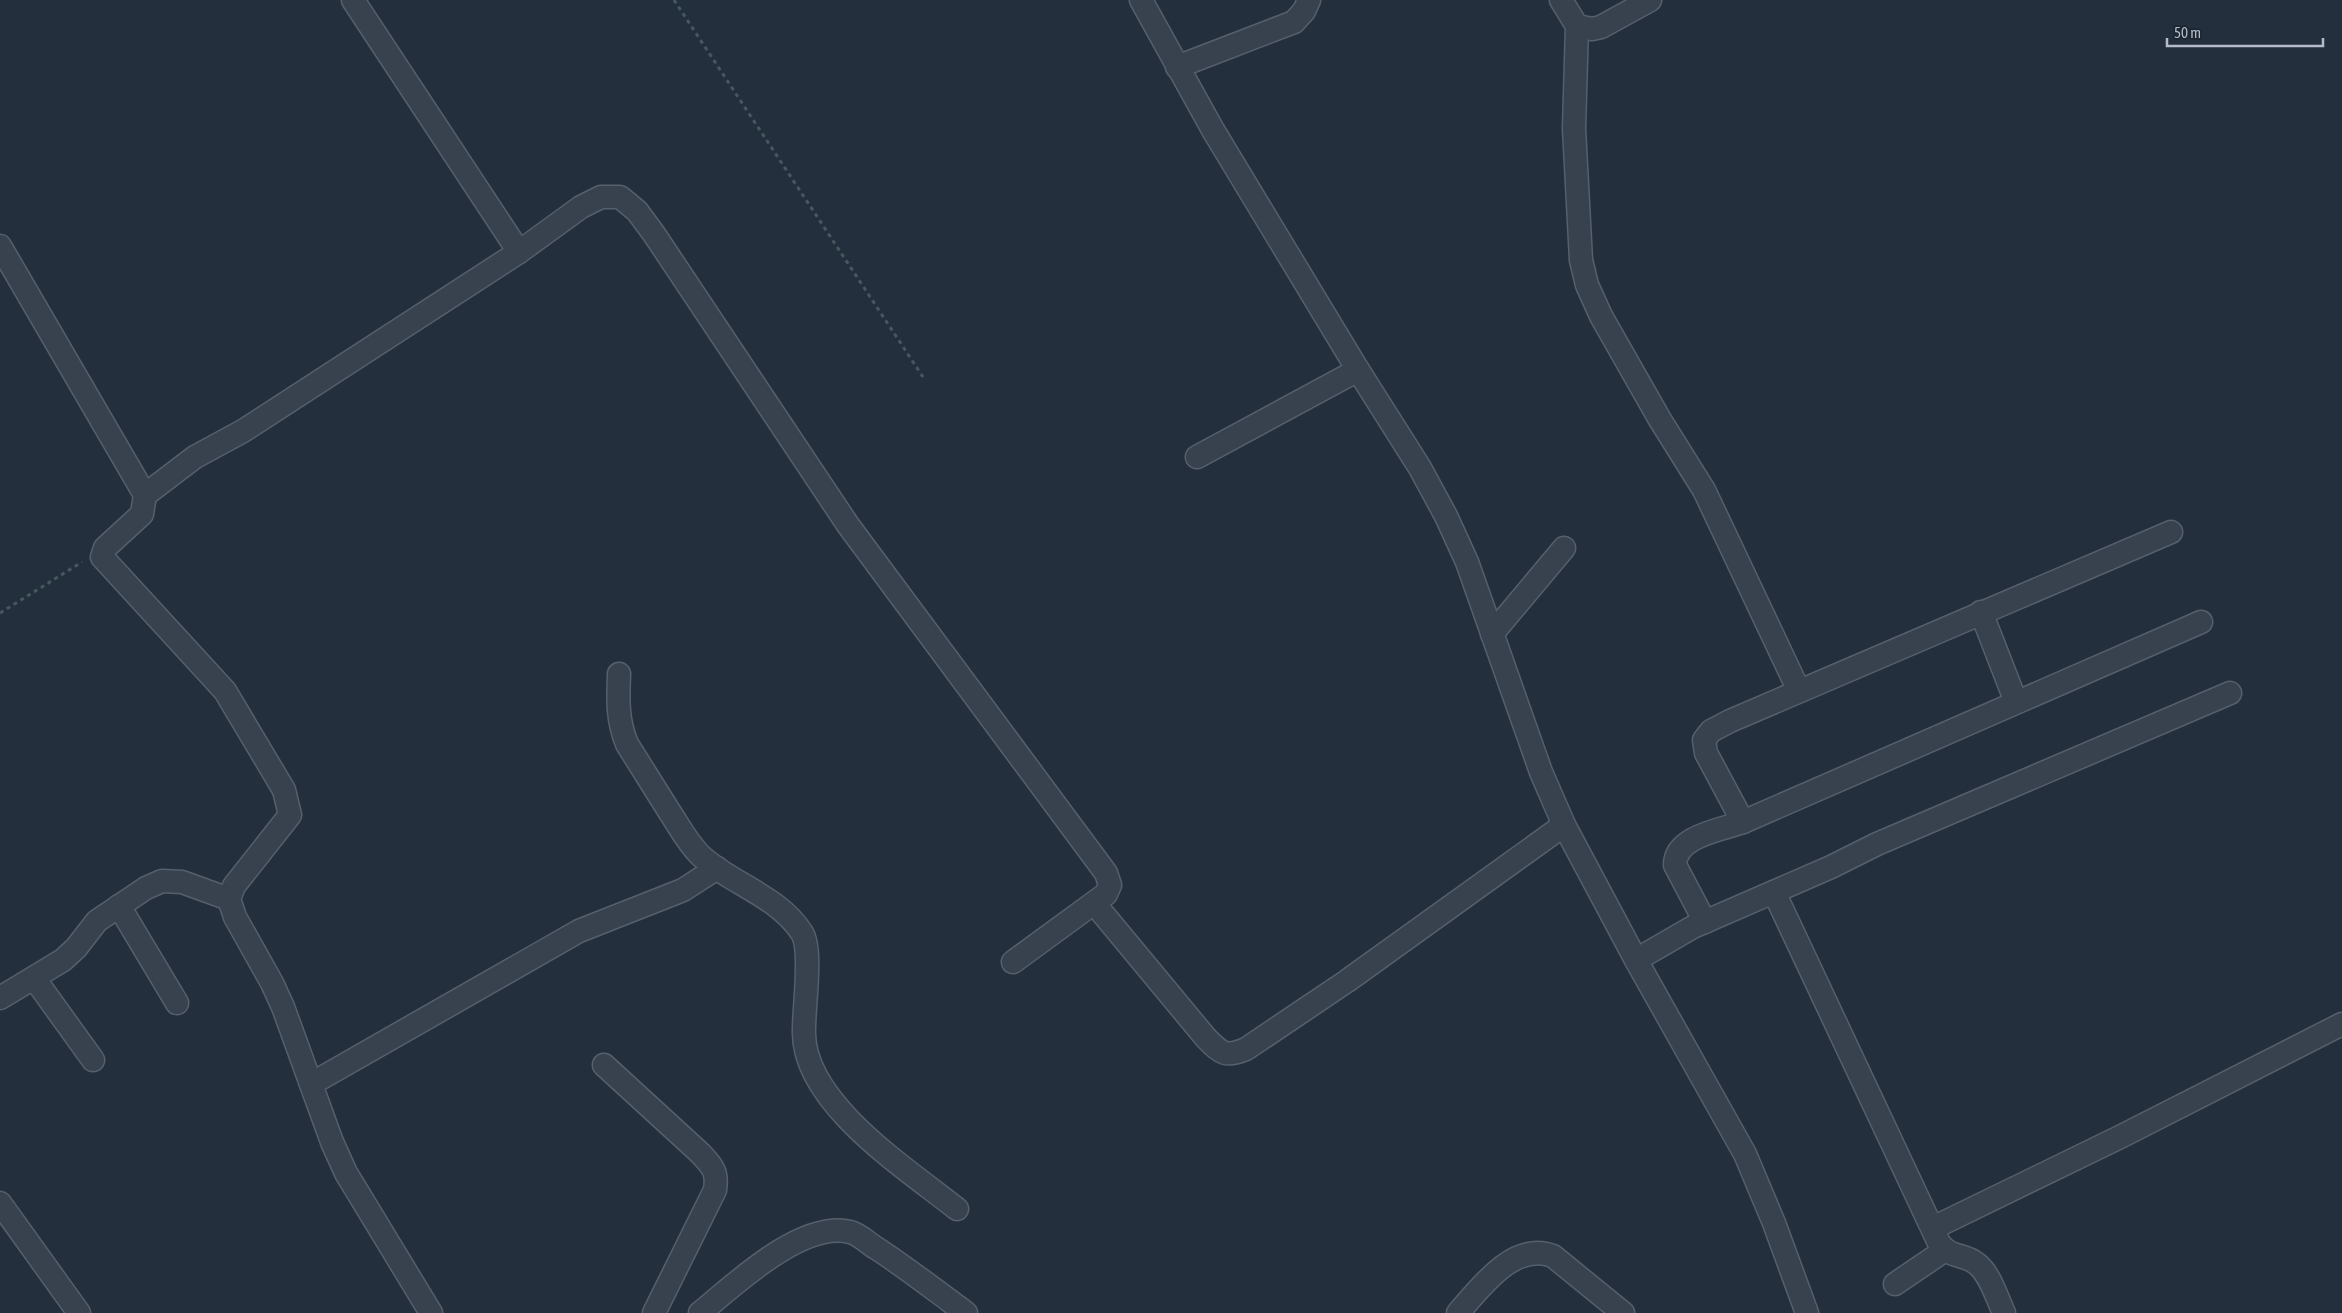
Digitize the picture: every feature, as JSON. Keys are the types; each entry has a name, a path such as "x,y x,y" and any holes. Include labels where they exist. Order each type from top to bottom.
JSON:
{"street":[{"path":"353,0 519,252"},
{"path":"1141,0 1177,66 1358,370 1420,468 1446,516 1467,562 1541,772 1564,825 1636,960 1745,1154 1774,1223 1806,1313"},
{"path":"1177,66 1294,22 1304,12 1308,0"},
{"path":"1561,0 1577,26 1574,128 1581,260 1587,285 1601,316 1659,418 1704,490 1800,691"},
{"path":"1577,26 1592,29 1601,27 1650,0"},
{"path":"145,494 195,457 244,431 519,252 582,207 601,197 620,197 637,211 848,525 1106,873 1110,885 1106,894 1013,962"},
{"path":"0,246 145,494 142,514 105,548 102,557 225,690 284,790 290,815 234,886 229,900 235,917 279,999 332,1142 346,1173 431,1313"},
{"path":"1197,457 1358,370"},
{"path":"1743,822 1706,753 1704,740 1711,732 1730,721 1980,612 2171,532"},
{"path":"1492,634 1564,548"},
{"path":"1980,612 2016,702"},
{"path":"1705,922 1675,865 1675,855 1681,847 1692,840 1743,822 2201,622"},
{"path":"619,674 618,711 620,728 627,744 690,844 717,868 744,883 783,913 803,934 807,951 804,1036 808,1056 818,1080 839,1110 861,1132 957,1209"},
{"path":"1636,960 1705,922 1831,867 1877,844 2230,693"},
{"path":"1094,903 1206,1038 1220,1052 1233,1054 1246,1049 1346,981 1564,825"},
{"path":"311,1084 579,931 683,890 717,868"},
{"path":"0,998 63,960 76,948 97,921 146,888 162,881 182,882 229,900"},
{"path":"1774,892 1945,1250 1978,1264 2004,1313"},
{"path":"119,906 178,1003"},
{"path":"34,978 93,1060"},
{"path":"1933,1228 2120,1137 2342,1024"},
{"path":"604,1065 700,1153 712,1166 717,1178 715,1190 654,1313"},
{"path":"0,1203 79,1313"},
{"path":"700,1313 777,1252 816,1234 836,1230 852,1232 898,1262 966,1313"},
{"path":"1895,1284 1945,1250"},
{"path":"1458,1313 1502,1267 1528,1253 1541,1251 1553,1256 1623,1313"}],"path":[{"path":"674,0 923,377"},
{"path":"0,613 105,548"}]}
